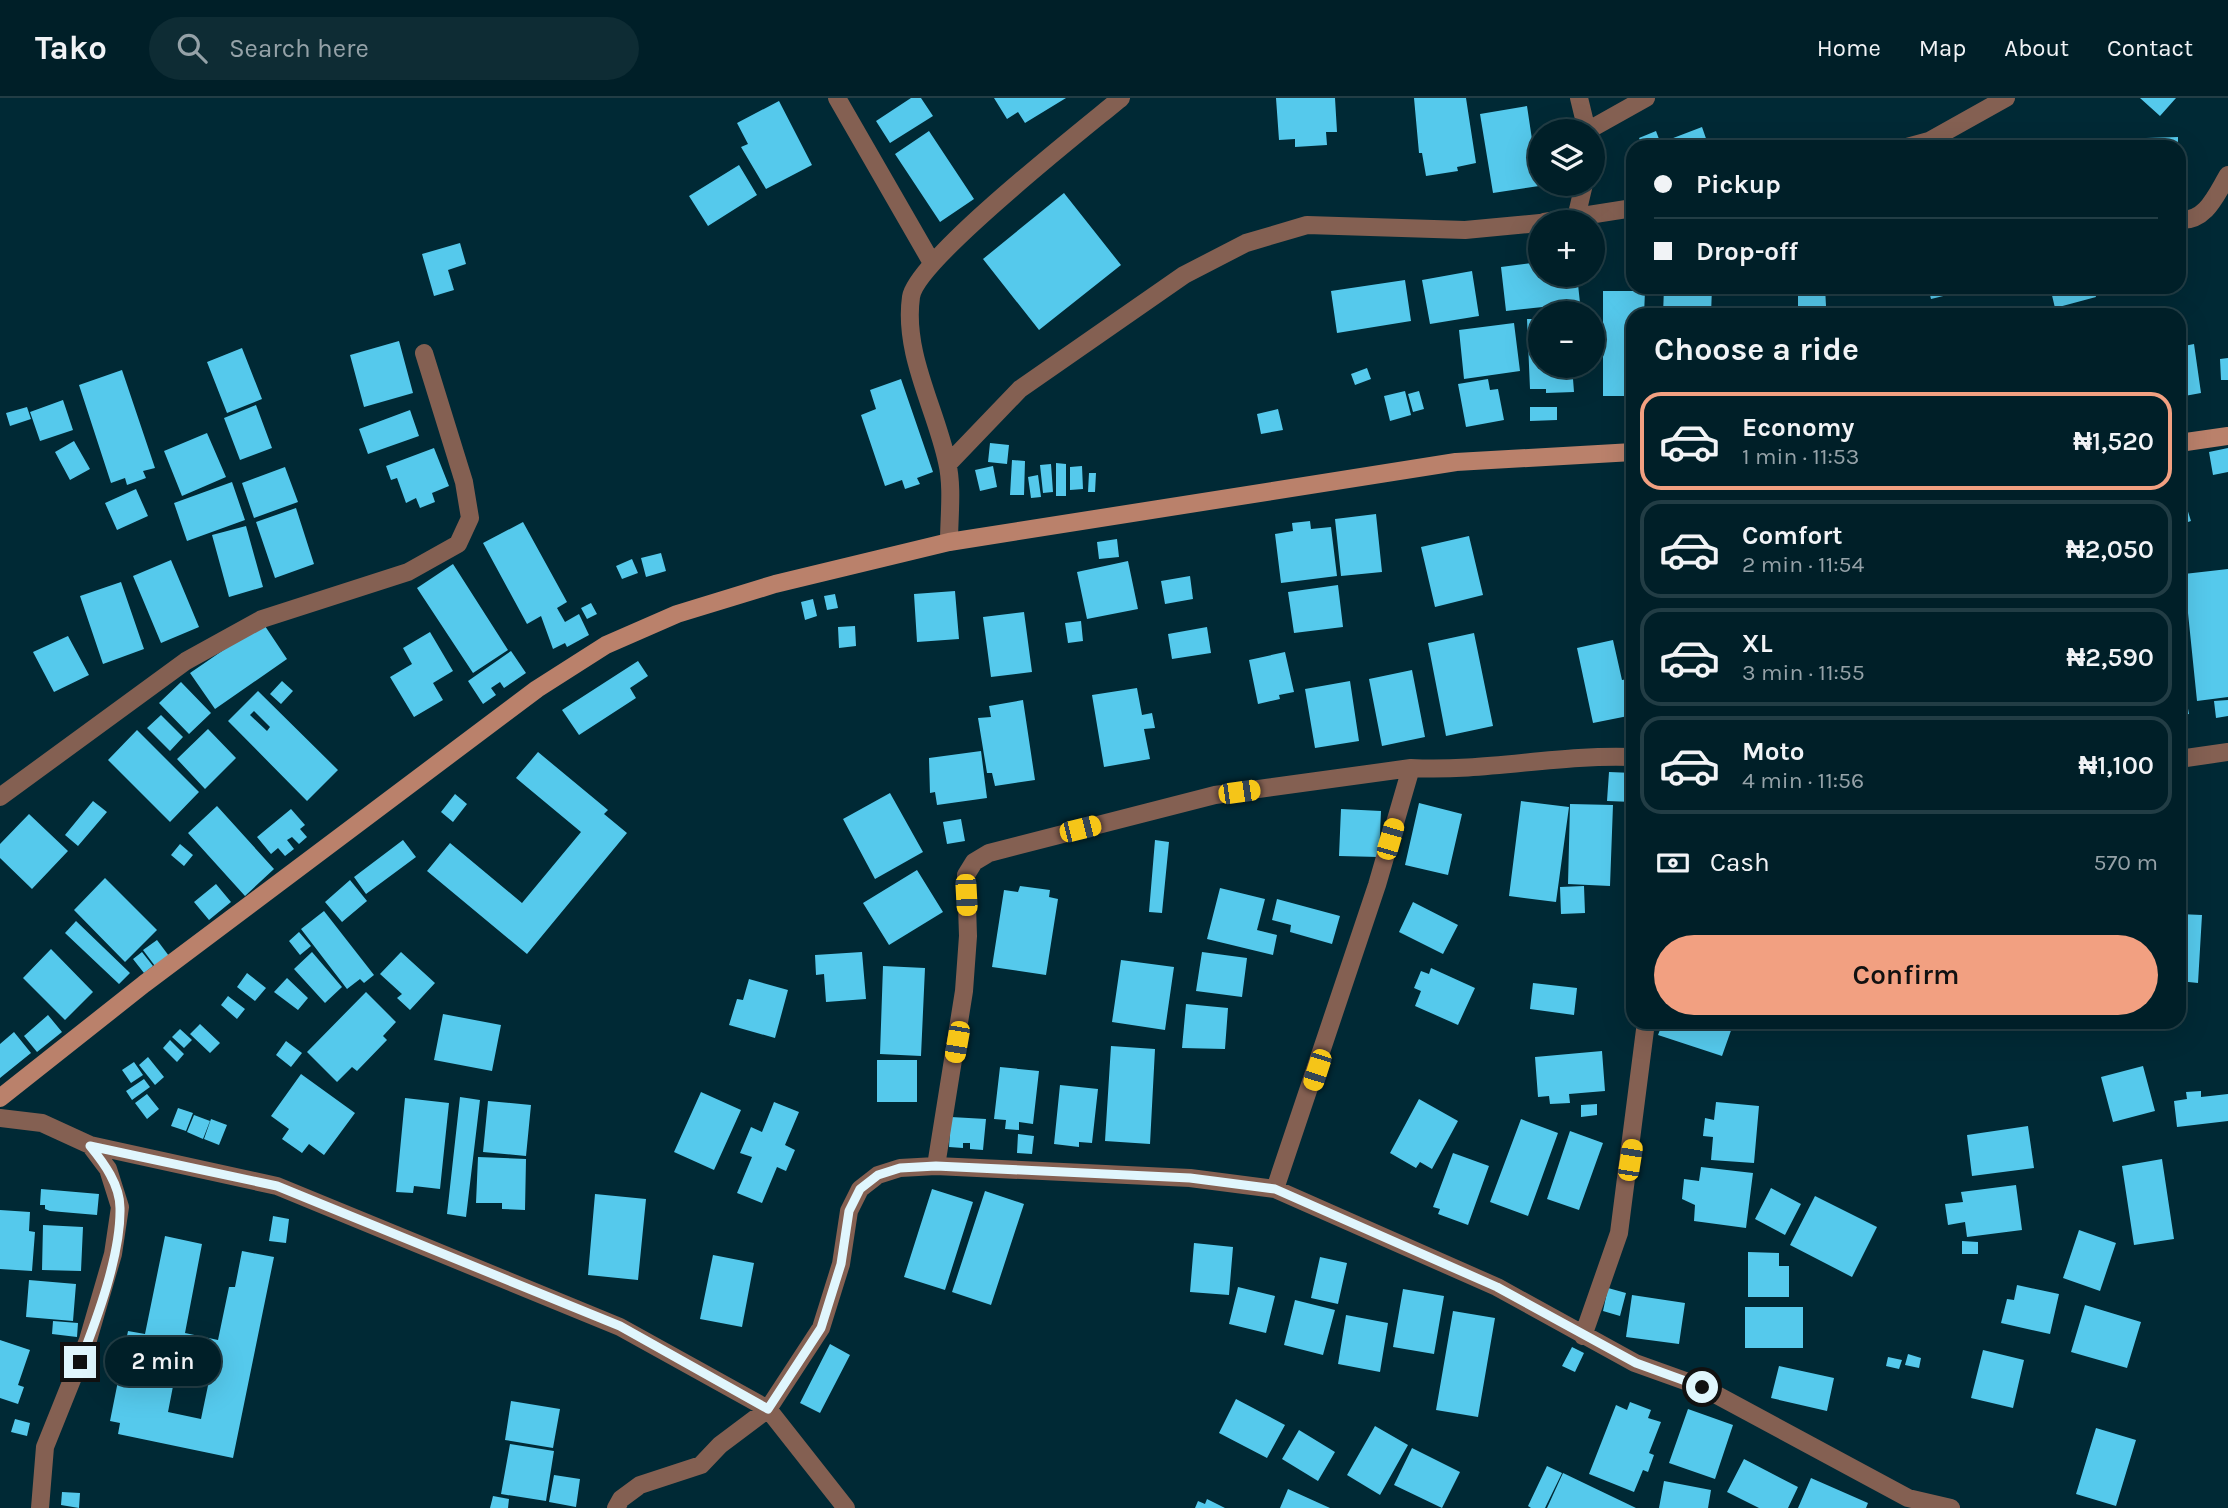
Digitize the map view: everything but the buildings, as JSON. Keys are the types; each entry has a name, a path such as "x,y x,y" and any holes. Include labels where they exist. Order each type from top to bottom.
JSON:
{"street":[{"path":"837,98 932,263"},
{"path":"949,542 948,464 917,368 911,295 932,263 1014,186 1121,98"},
{"path":"1579,98 1584,119"},
{"path":"1605,121 1646,98"},
{"path":"1941,140 2006,98"},
{"path":"2186,221 2190,221 2206,210 2228,175"},
{"path":"1605,213 1626,209"},
{"path":"948,464 1020,389 1184,275 1246,243 1307,225 1465,230 1528,224"},
{"path":"0,797 186,661 262,619 408,572 458,544 470,518 464,482 424,352"},
{"path":"2186,442 2228,436"},
{"path":"0,1098 144,984 526,698 606,645 677,614 949,542 1456,462 1626,452"},
{"path":"2186,758 2228,752"},
{"path":"936,1166 964,991 968,936 966,875 974,862 989,853 1215,795 1411,768 1443,770 1597,755 1626,757"},
{"path":"1275,1189 1377,885 1411,768"},
{"path":"1583,1336 1619,1233 1645,1029"},
{"path":"0,1118 42,1123 90,1146 277,1186 620,1326 768,1409 846,1508"},
{"path":"40,1508 46,1447 88,1340 113,1255 120,1207 108,1169 90,1146"},
{"path":"616,1508 621,1499 640,1485 701,1465 720,1445 768,1409 821,1328 841,1264 849,1211 860,1189 878,1175 900,1168 936,1166 1190,1178 1275,1189 1497,1287 1583,1336 1636,1363 1702,1387 1908,1497 1951,1508"}],"route":[{"path":"80,1362 113,1255 120,1207 108,1169 90,1146 277,1186 620,1326 768,1409 821,1328 841,1264 849,1211 860,1189 878,1175 900,1168 936,1166 1190,1178 1275,1189 1497,1287 1636,1363 1702,1387"}]}
